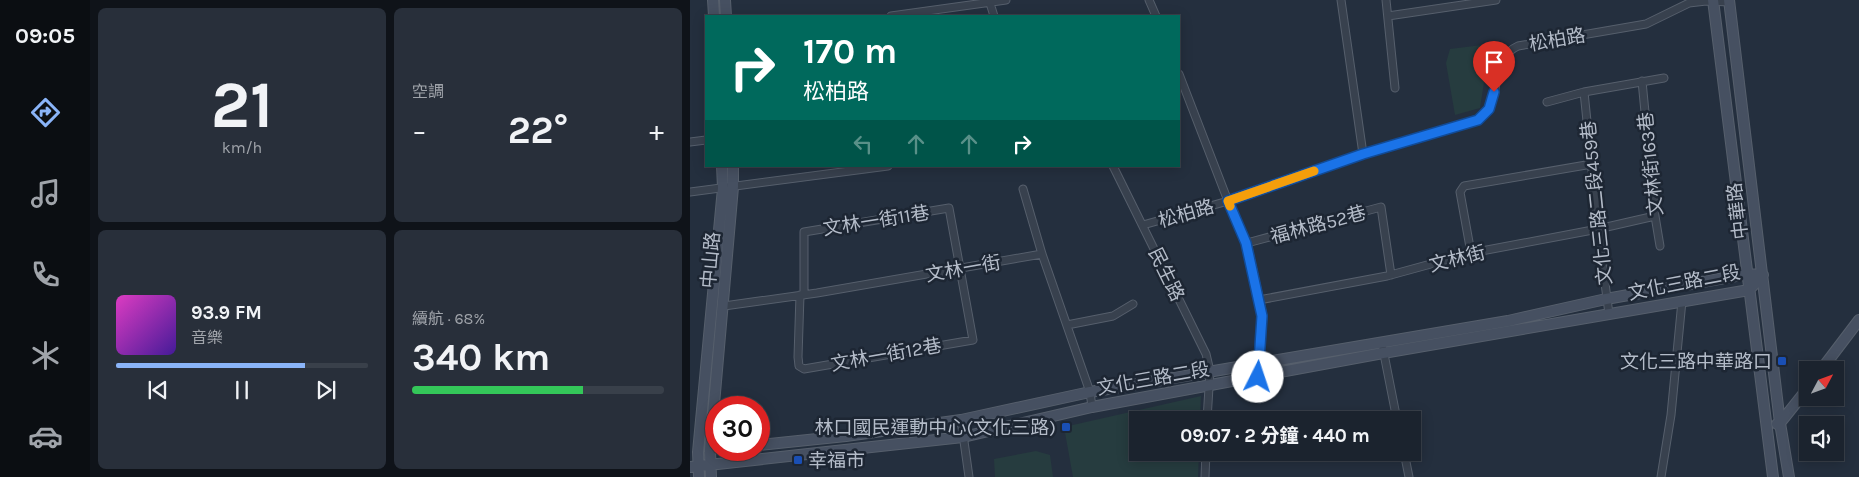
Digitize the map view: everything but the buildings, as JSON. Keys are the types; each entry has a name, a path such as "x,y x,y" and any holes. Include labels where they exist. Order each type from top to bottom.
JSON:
{"street":[{"path":"714,0 714,15"},
{"path":"725,0 726,15"},
{"path":"899,15 1006,0"},
{"path":"1149,0 1156,15"},
{"path":"1341,0 1363,154"},
{"path":"1386,0 1395,88"},
{"path":"1388,16 1496,0"},
{"path":"990,1 994,15"},
{"name":"中華路","path":"1713,1 1773,477"},
{"name":"松柏路","path":"1143,225 1228,201 1363,154 1478,120 1489,109 1503,57 1510,50 1518,46 1646,24 1689,3 1730,1"},
{"name":"中華路","path":"1730,1 1780,423 1789,477"},
{"path":"1180,77 1246,243 1262,316 1258,377"},
{"path":"1547,102 1584,92 1664,78"},
{"name":"文林街163巷","path":"1642,81 1655,216 1660,246"},
{"name":"文化三路二段459巷","path":"1584,92 1608,314"},
{"path":"690,142 705,140"},
{"path":"1470,253 1460,192 1462,188 1592,164"},
{"name":"中山路","path":"717,396 724,306 728,188 722,167"},
{"name":"中山路","path":"699,477 694,466 694,452 728,188 733,167"},
{"path":"690,192 880,167"},
{"name":"民生路","path":"1114,167 1206,354 1210,371 1207,411"},
{"path":"1023,189 1042,254 1090,392 1092,407"},
{"name":"福林路52巷","path":"1246,243 1380,206 1392,274"},
{"name":"文林一街11巷","path":"802,295 804,232 949,208 961,268"},
{"name":"文林街","path":"1259,300 1392,274 1470,253 1598,229 1655,216"},
{"name":"文林一街","path":"724,306 802,295 1042,254"},
{"name":"文林一街12巷","path":"802,295 798,357 799,366 804,368 973,340 961,268"},
{"name":"文化三路二段","path":"694,466 963,437 1092,407 1258,377 1382,348 1606,300 1747,274 1763,275"},
{"name":"文化三路二段","path":"770,444 846,436 960,420 1090,392 1258,363 1382,348 1608,314 1749,290 1763,275"},
{"path":"1661,477 1671,415 1682,301"},
{"path":"1067,325 1113,316 1133,304"},
{"path":"1828,361 1859,320"},
{"path":"1382,348 1396,411"},
{"path":"1766,427 1780,423 1799,399"},
{"path":"960,420 969,477"},
{"name":"中山路","path":"711,461 711,477"},
{"path":"1205,477 1206,461"},
{"path":"1406,461 1409,477"}],"green space":[{"path":"1490,44 1480,108 1455,115 1446,63 1450,49"},
{"path":"1201,396 1200,411 1135,411"},
{"path":"1129,412 1129,461 1199,461 1198,477 1073,477 1064,427"},
{"path":"1036,451 1050,455 1053,477 995,477 994,459"}],"slow traffic":[{"path":"1230,206 1228,201 1314,171"}],"place":[{"name":"文化三路中華路口","path":"1782,361"},
{"name":"林口國民運動中心(文化三路)","path":"1066,427"},
{"name":"幸福市","path":"798,460"}],"route":[{"path":"1258,377 1262,316 1246,243 1228,201 1363,154 1478,120 1489,109 1494,92"}]}
